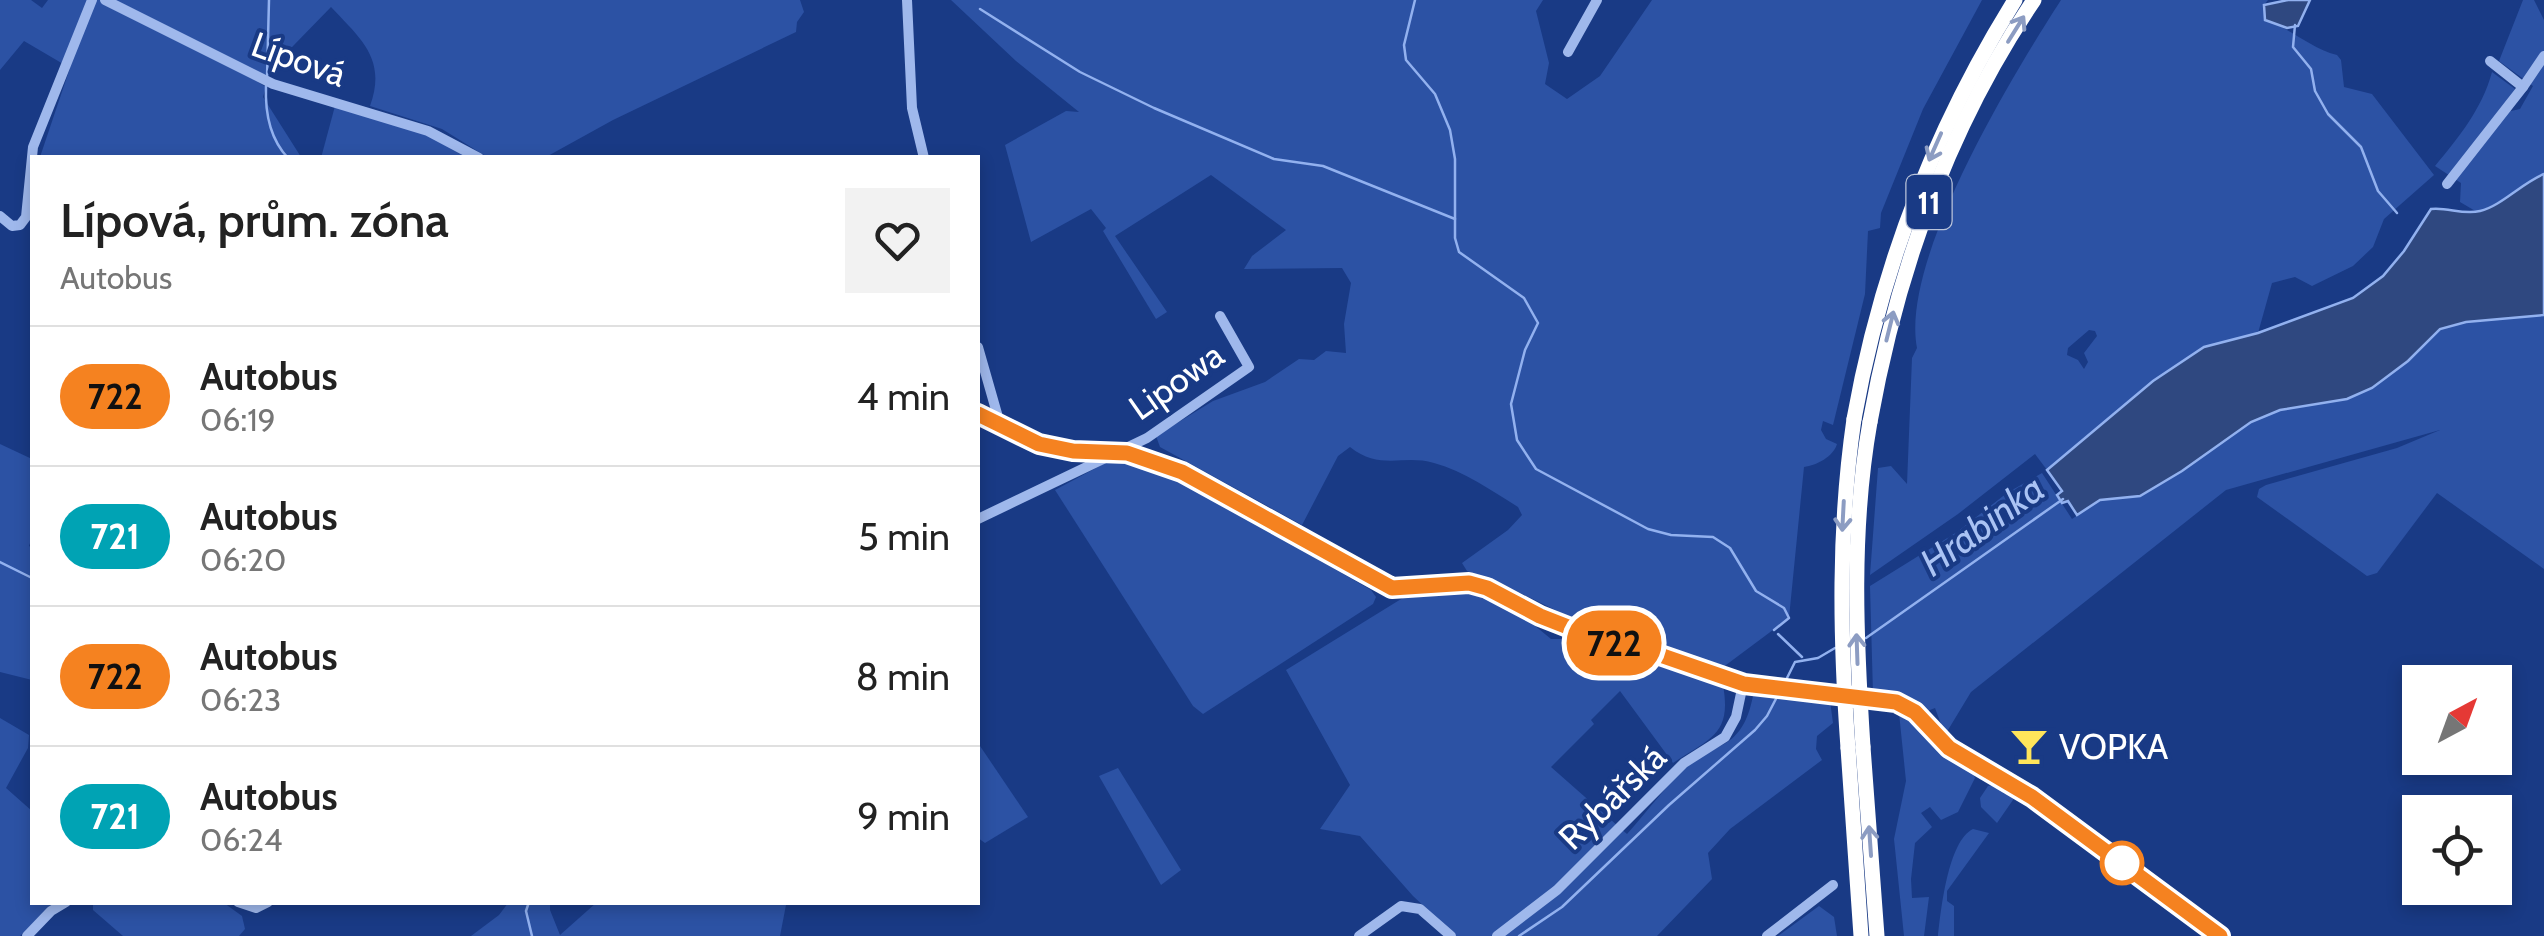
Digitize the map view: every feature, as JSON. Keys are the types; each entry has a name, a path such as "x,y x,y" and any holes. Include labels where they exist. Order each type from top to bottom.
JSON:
{"highway":[{"name":"11","path":"1861,936 1855,747 1856,593 1862,420 1873,325 1912,204 1953,108 2015,0"},
{"name":"11","path":"1862,420 1928,204 1977,96 2034,0"},
{"name":"11","path":"1855,747 1877,936"}],"street":[{"path":"32,155 92,0"},
{"name":"Lípová","path":"105,0 266,81 428,130 474,155"},
{"path":"907,0 912,108 923,155"},
{"path":"1568,52 1597,0"},
{"path":"2446,184 2544,56"},
{"path":"2490,61 2524,87"},
{"path":"0,216 12,226 20,225 26,217 30,177"},
{"name":"Lipowa","path":"980,517 1147,438 1249,367 1220,316"},
{"path":"980,353 1000,424"},
{"path":"980,417 1039,444 1073,451 1127,453 1182,472 1380,584 1406,589 1469,583 1596,638 1744,684 1833,693"},
{"name":"Rybářská","path":"1497,936 1557,890 1684,763 1726,737 1736,718 1744,684"},
{"path":"1871,698 1896,702 1915,712 1949,748 2032,797 2220,936"},
{"path":"1767,936 1833,885"},
{"path":"27,936 61,905"},
{"path":"1359,936 1401,906 1420,909 1451,936"}],"shaded area":[{"path":"0,0 31,0 42,8 48,0 800,0 804,12 796,32 613,120 550,155 484,155 442,129 370,106 373,62 361,40 331,7 258,82 266,87 263,97 300,155 41,155 70,68 24,41 0,70"},
{"path":"951,0 1543,0 1536,11 1549,63 1545,84 1567,99 1600,76 1652,0 1982,0 1923,109 1881,213 1880,228 1868,231 1865,294 1833,425 1823,421 1821,430 1826,439 1837,444 1824,460 1804,467 1789,618 1722,668 1594,629 1467,571 1462,563 1522,515 1518,507 1478,482 1445,467 1423,461 1372,458 1350,447 1338,456 1302,525 1160,447 1156,436 1213,401 1265,382 1299,359 1314,360 1326,351 1346,353 1344,324 1351,283 1342,268 1244,269 1252,256 1286,230 1211,175 1115,236 1167,312 1156,319 1103,231 1106,228 1091,209 1031,242 1005,145 1066,111 1079,112 1016,61"},
{"path":"2061,0 2268,0 2264,5 2265,20 2337,55 2344,87 2372,94 2434,175 2384,219 2373,247 2353,266 2312,286 2295,277 2272,283 2258,333 2229,341 2172,369 2047,470 2035,454 1870,575 1878,468 1891,466 1907,484 1912,358 1917,348 1916,311 1925,267 1964,170","holes":["2089,330 2097,336 2084,353 2088,362 2084,369 2078,360 2067,355 2068,348"]},
{"path":"2310,0 2298,26 2287,28 2265,20 2264,5"},
{"path":"2523,0 2534,0 2544,20 2544,174 2477,212 2460,202 2461,183 2435,166 2476,110 2492,72 2515,89 2505,105 2511,111 2520,109 2533,86 2499,61"},
{"path":"335,106 440,139 466,155 322,155"},
{"path":"2544,174 2544,315 2466,322 2440,329 2408,361 2372,388 2347,399 2280,410 2251,422 2140,496 2100,500 2077,515 2068,501 2062,503 2057,495 2062,491 2047,470 2153,381 2204,347 2258,333 2353,298 2383,276 2431,209 2480,211"},
{"path":"2544,315 2544,569 2437,493 2377,573 2367,576 2257,497 2259,489 2266,485 2397,448 2440,430 2226,490 1971,692 1945,735 1935,708 1925,712 1902,700 1873,694 1870,586 2042,473 2072,519 2100,500 2140,496 2251,422 2280,410 2347,399 2408,361 2440,329 2466,322"},
{"path":"0,444 30,458 30,680 0,672"},
{"path":"1111,460 1137,461 1163,470 1371,590 1376,597 1373,604 1203,714 1193,706 1055,490"},
{"path":"1452,590 1478,594 1512,607 1551,639 1598,647 1604,663 1616,654 1723,685 1721,725 1707,741 1673,763 1620,691 1551,767 1627,834 1692,762 1733,737 1748,715 1753,696 1830,701 1833,723 1817,736 1816,749 1822,760 1730,829 1708,853 1712,879 1657,936 1456,936 1413,896 1360,836 1320,829 1350,785 1286,670 1406,596"},
{"path":"1893,707 1912,719 1936,749 1969,764 1975,778 1958,812 1941,820 1930,807 1921,813 1932,827 1915,843 1911,879 1912,898 1929,897 1924,936 1904,936 1894,839 1906,781 1899,713"},
{"path":"0,718 29,735 28,748 6,788 30,809 30,905 51,905 20,936 0,936"},
{"path":"980,746 1028,817 985,843 980,839"},
{"path":"1118,768 1181,870 1161,885 1099,776"},
{"path":"2003,785 2003,793 2015,797 1997,823 1981,807 1980,798 1988,786"},
{"path":"1973,829 1989,833 1947,891 1947,901 1954,906 1954,936 1938,936 1952,861 1964,836"},
{"path":"93,905 227,905 242,916 245,929 239,936 123,936 93,910"},
{"path":"506,905 550,905 560,935 594,905 786,905 780,936 471,936"},
{"path":"1819,906 1834,917 1837,936 1778,936"}],"waterway":[{"name":"Hrabinka","path":"267,78 269,0"},
{"path":"1415,0 1404,45 1406,60 1435,94 1450,130 1459,252 1524,298 1538,323 1525,350 1511,404 1517,440 1536,469 1648,529 1671,535 1713,537 1730,548 1756,591 1784,608 1789,618 1774,630"},
{"path":"980,9 1080,72 1154,108 1274,159 1323,166 1455,219"},
{"path":"2295,25 2293,47 2311,69 2315,91 2328,114 2361,147 2378,191 2397,213"},
{"name":"Hrabinka","path":"266,86 270,124 286,155"},
{"name":"Hrabinka","path":"1866,638 2063,499"},
{"path":"0,562 30,577"},
{"path":"1778,634 1802,657"},
{"name":"Hrabinka","path":"1783,686 1795,662 1818,658 1835,648"},
{"name":"Hrabinka","path":"1519,936 1562,907 1755,730 1779,693"},
{"name":"Hrabinka","path":"528,905 532,936"}],"bus line":[{"name":"722","path":"980,415 1039,444 1073,451 1127,453 1182,472 1392,588 1469,583 1596,638 1744,684 1896,702 1915,712 1949,748 2032,797 2220,936"}],"place":[{"name":"VOPKA","path":"2029,746"}]}
